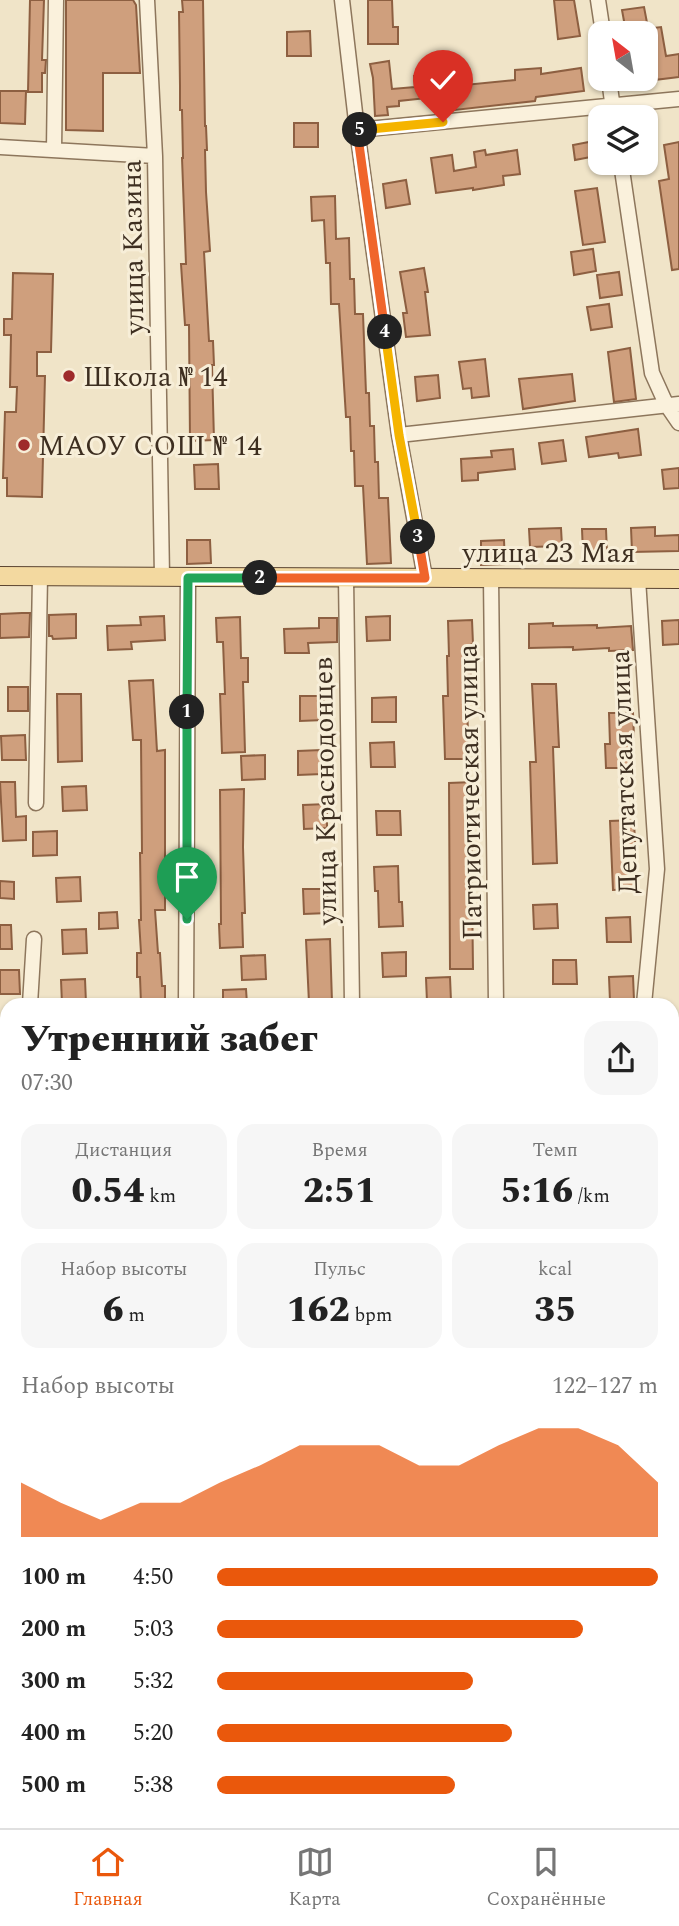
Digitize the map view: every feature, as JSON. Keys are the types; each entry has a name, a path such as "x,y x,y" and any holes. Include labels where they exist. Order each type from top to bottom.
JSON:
{"main road":[{"name":"улица 23 Мая","path":"0,576 679,579"}],"street":[{"path":"54,150 56,0"},
{"name":"улица Казина","path":"147,0 155,156 162,577"},
{"path":"342,0 399,435 425,578"},
{"path":"598,0 601,21"},
{"path":"649,105 679,99"},
{"path":"357,130 588,114"},
{"path":"0,147 155,156"},
{"path":"623,175 652,373 672,404 679,423"},
{"path":"399,435 672,404"},
{"path":"36,803 40,576"},
{"path":"186,998 188,578"},
{"name":"улица Краснодонцев","path":"346,578 352,998"},
{"name":"Патриотическая улица","path":"491,578 496,998"},
{"name":"Депутатская улица","path":"638,579 657,869 645,998"},
{"path":"30,998 34,939"}],"building":[{"path":"30,0 44,0 42,60 46,60 45,73 42,73 42,92 28,92"},
{"path":"66,0 133,0 136,5 140,73 103,73 103,131 66,130"},
{"path":"182,0 203,0 206,192 210,251 204,252 209,341 213,341 214,440 190,441 189,325 185,325 181,264 186,264 180,110 179,12 183,12"},
{"path":"368,0 392,0 393,27 398,27 398,44 368,44"},
{"path":"554,0 574,0 580,36 558,39"},
{"path":"644,7 647,21 624,21 622,10"},
{"path":"658,27 661,27 666,56 679,54 679,77 658,80"},
{"path":"310,31 311,56 287,56 287,32"},
{"path":"389,61 392,89 415,87 414,76 428,75 428,85 464,81 465,85 515,80 515,70 541,68 541,74 581,68 584,91 536,97 535,101 446,111 445,96 399,101 399,106 387,107 388,115 375,116 370,64"},
{"path":"0,91 26,91 25,124 0,123"},
{"path":"294,123 318,123 318,147 294,147"},
{"path":"588,142 588,158 575,160 573,145"},
{"path":"679,142 679,269 672,270 659,181 669,179 664,145"},
{"path":"485,150 486,155 517,150 520,174 503,176 504,185 436,193 431,158 452,155 454,171 476,167 474,152"},
{"path":"406,180 410,204 386,208 383,184"},
{"path":"597,188 605,242 583,245 575,191"},
{"path":"335,196 336,239 349,238 350,279 354,279 355,314 363,314 366,393 369,393 370,426 374,426 379,498 388,498 391,563 367,564 363,486 355,486 350,417 346,417 339,304 331,304 330,263 326,263 324,220 312,221 311,197"},
{"path":"593,249 596,271 574,275 571,252"},
{"path":"424,268 430,335 406,337 403,313 407,313 400,272"},
{"path":"619,272 622,295 600,298 597,275"},
{"path":"13,273 53,274 51,352 37,352 37,376 45,376 42,497 7,496 7,478 3,478 5,412 16,412 17,387 10,387 11,335 4,335 4,319 12,319"},
{"path":"609,304 612,327 591,330 587,307"},
{"path":"630,348 636,399 614,402 608,352"},
{"path":"485,359 489,396 472,398 471,388 463,389 459,362"},
{"path":"572,374 575,401 523,409 519,379"},
{"path":"438,375 440,398 417,401 415,377"},
{"path":"638,429 641,455 619,458 618,453 589,457 586,437"},
{"path":"563,440 566,461 542,464 539,443"},
{"path":"513,449 515,469 478,473 478,480 462,481 461,459 492,457 491,451"},
{"path":"218,464 219,489 195,489 194,465"},
{"path":"679,468 679,488 664,489 662,470"},
{"path":"655,527 655,536 679,535 679,551 632,552 631,528"},
{"path":"561,528 562,546 530,547 529,529"},
{"path":"582,529 606,529 607,553 583,554"},
{"path":"187,540 210,540 211,563 187,564"},
{"path":"504,540 505,564 481,565 481,541"},
{"path":"30,613 29,637 0,638 0,614"},
{"path":"76,614 76,638 53,639 49,636 49,615"},
{"path":"164,616 165,640 131,642 132,649 108,650 107,626 141,625 140,617"},
{"path":"390,616 390,640 367,641 366,617"},
{"path":"240,617 241,658 248,658 248,682 243,682 245,752 222,753 220,694 225,694 223,642 217,642 216,618"},
{"path":"319,618 337,618 337,642 308,643 309,653 285,653 284,629 319,628"},
{"path":"472,620 471,680 466,680 469,759 445,759 443,696 448,696 448,621"},
{"path":"679,620 679,644 663,645 662,621"},
{"path":"553,623 553,626 597,625 597,628 631,626 633,650 529,648 529,624"},
{"path":"153,680 157,751 165,750 165,910 155,910 165,998 141,998 140,977 137,977 137,953 141,953 141,740 133,740 129,681"},
{"path":"532,684 556,684 559,747 553,747 557,863 533,864 530,762 536,762"},
{"path":"8,687 28,687 28,711 8,711"},
{"path":"57,694 81,694 82,761 58,762"},
{"path":"300,696 324,696 324,720 300,721"},
{"path":"396,697 396,722 372,722 372,698"},
{"path":"609,713 633,713 634,737 629,737 629,768 606,768 605,744 610,744"},
{"path":"25,735 26,760 2,760 1,736"},
{"path":"394,742 395,767 371,767 370,743"},
{"path":"321,750 322,774 298,775 298,751"},
{"path":"265,755 265,779 242,780 241,756"},
{"path":"0,782 15,782 16,817 26,816 26,840 3,841"},
{"path":"473,782 473,969 450,969 449,783"},
{"path":"86,786 87,810 63,811 62,787"},
{"path":"244,789 243,947 220,948 220,790"},
{"path":"327,804 327,828 304,829 303,805"},
{"path":"376,811 400,811 401,835 377,835"},
{"path":"634,820 637,889 613,890 610,821"},
{"path":"57,831 57,855 33,856 33,832"},
{"path":"398,866 403,926 379,927 374,867"},
{"path":"80,877 81,901 57,902 56,878"},
{"path":"0,881 14,882 14,899 0,898"},
{"path":"303,889 327,889 328,913 304,914"},
{"path":"557,904 558,928 534,929 533,905"},
{"path":"117,912 118,928 99,929 99,913"},
{"path":"630,917 631,942 607,942 606,918"},
{"path":"0,925 11,925 12,949 0,949"},
{"path":"86,929 87,953 63,954 62,930"},
{"path":"330,939 332,998 309,998 306,940"},
{"path":"406,952 406,976 383,977 382,953"},
{"path":"265,955 266,979 242,980 241,956"},
{"path":"553,960 576,960 577,984 553,984"},
{"path":"0,970 19,970 20,994 0,994"},
{"path":"633,976 634,998 610,998 609,977"},
{"path":"450,977 451,998 427,998 426,978"},
{"path":"85,979 86,998 62,998 61,980"},
{"path":"246,989 247,998 223,998 223,990"}],"place":[{"name":"Школа № 14","path":"69,376"},
{"name":"МАОУ СОШ № 14","path":"24,445"}],"route":[{"path":"187,919 188,578 425,578 399,435 357,130 443,122"}]}
